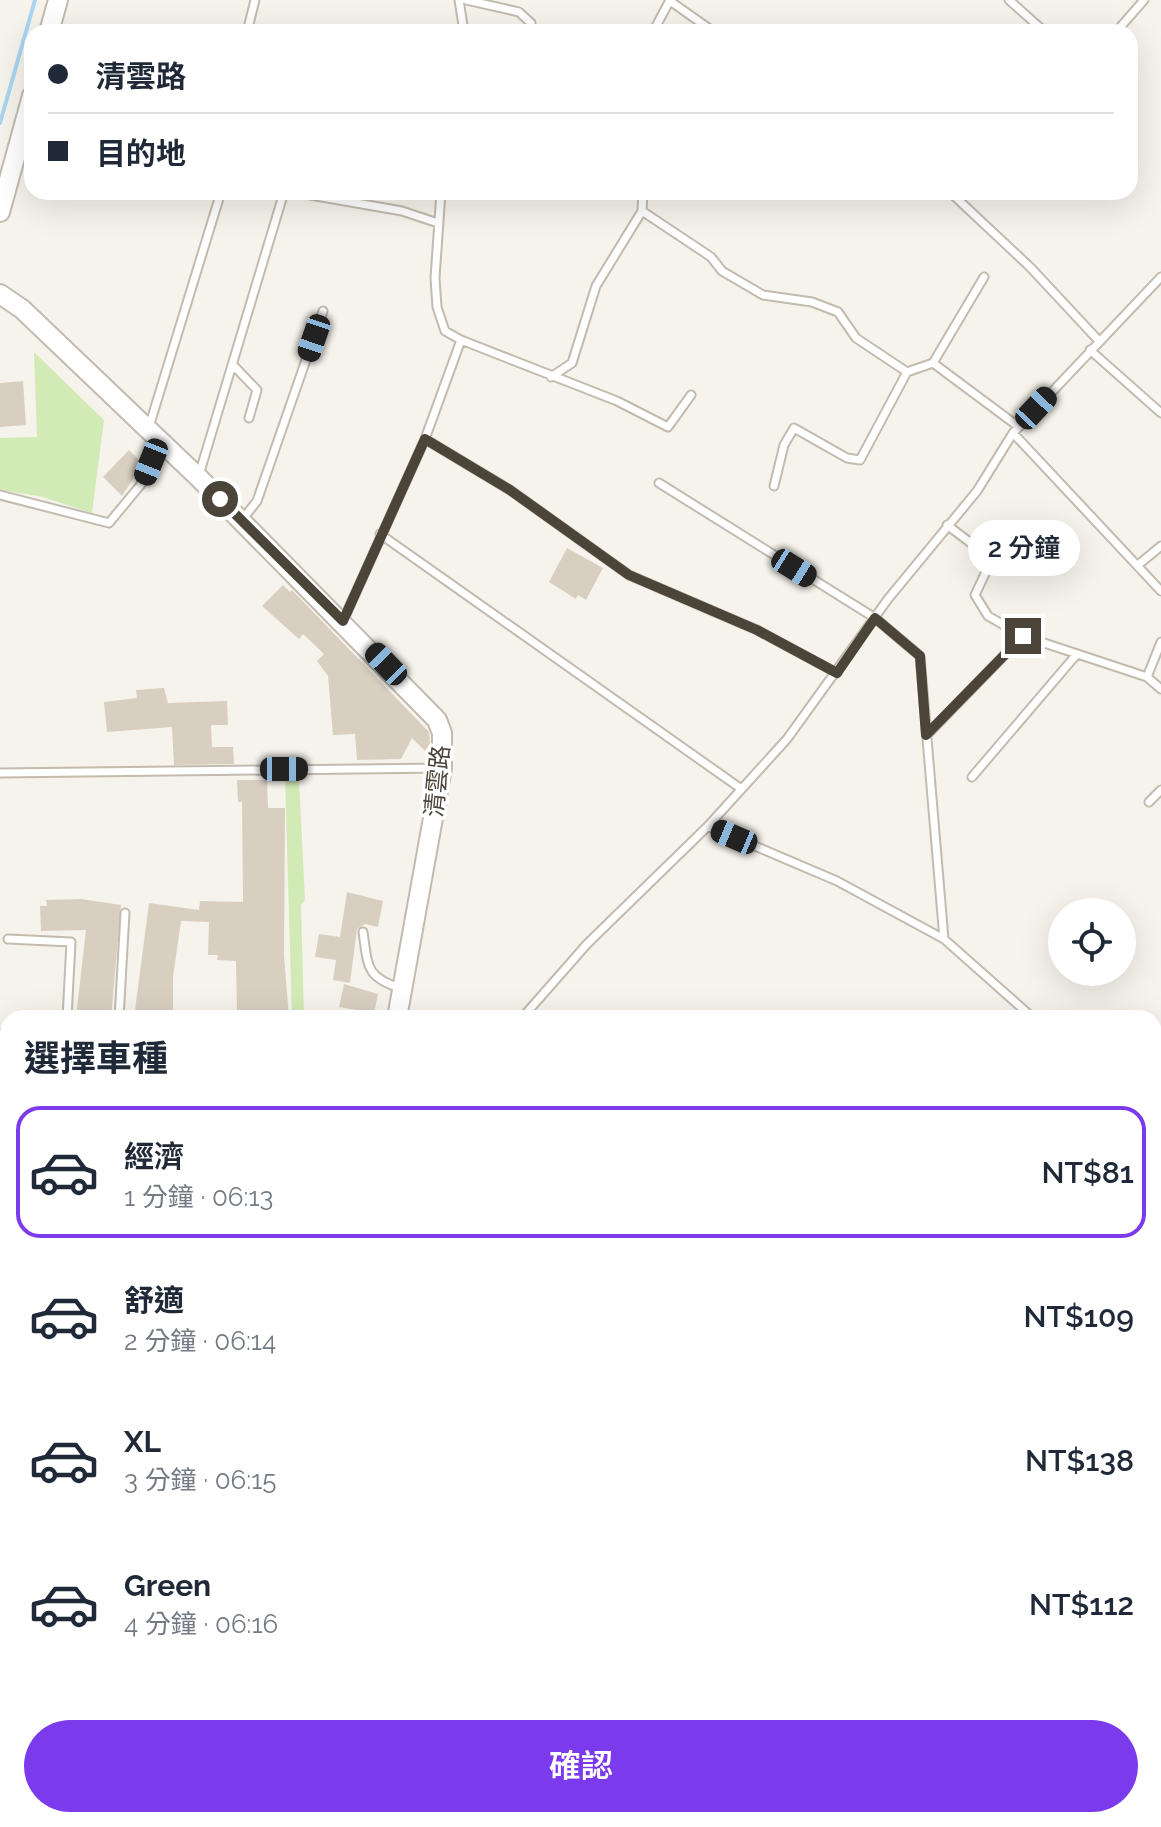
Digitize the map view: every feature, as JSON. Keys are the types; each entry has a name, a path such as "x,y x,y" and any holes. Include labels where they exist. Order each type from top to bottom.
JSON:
{"street":[{"path":"51,24 58,0"},
{"path":"0,212 24,128"},
{"name":"清雲路","path":"0,294 22,309 153,438 198,477 429,707 442,733 442,768 398,1010"}],"lane":[{"path":"249,24 255,0"},
{"path":"459,0 463,24"},
{"path":"466,0 519,12 531,23"},
{"path":"657,24 670,0 703,24"},
{"path":"1009,0 1036,24"},
{"path":"1123,24 1144,0"},
{"path":"0,495 109,523 143,482 219,200"},
{"path":"198,477 282,200"},
{"path":"339,200 402,211 438,223"},
{"path":"440,200 437,307 445,331 551,377 617,401 668,427 691,395"},
{"path":"551,377 572,363 596,286 642,211 643,200"},
{"path":"959,200 1030,267 1099,341"},
{"path":"642,211 711,257 722,271 763,295 812,302 838,312 856,338 907,372"},
{"path":"774,486 784,445 794,428 847,458 860,460 907,372 933,363 984,277"},
{"path":"529,1010 587,944 708,826 787,739 875,618 977,491 1016,430 1161,277"},
{"path":"242,520 257,501 323,311"},
{"path":"343,621 425,439 461,340"},
{"path":"1090,350 1161,413"},
{"path":"933,363 1016,430 1161,591"},
{"path":"233,365 257,390 249,418"},
{"path":"425,439 510,490 629,575 757,630 837,673"},
{"path":"659,483 875,618 920,656 944,939"},
{"path":"947,525 992,559 975,595 988,616 1023,636 1147,677 1161,689"},
{"path":"380,534 740,788"},
{"path":"1138,565 1161,546"},
{"path":"926,735 1023,636"},
{"path":"1147,677 1161,642"},
{"path":"972,777 1077,654"},
{"path":"0,773 442,768"},
{"path":"1149,802 1161,790"},
{"path":"708,826 837,881 944,939 1024,1010"},
{"path":"119,1010 125,913"},
{"path":"363,932 368,968 380,982 402,989"},
{"path":"8,939 71,942 67,1010"}],"green space":[{"path":"34,352 104,420 92,513 39,496 0,490 0,438 37,437"},
{"path":"285,777 299,779 305,900 301,905 304,1010 292,1010"}],"building":[{"path":"23,381 26,425 0,427 0,383"},
{"path":"129,450 143,464 122,496 103,477"},
{"path":"567,548 603,568 586,600 578,595 576,599 549,582"},
{"path":"283,585 290,592 292,590 429,732 430,744 425,751 412,738 401,759 357,760 355,734 333,735 328,676 317,661 324,654 303,634 299,639 262,606"},
{"path":"164,688 168,703 227,701 228,725 211,725 212,747 233,747 234,764 174,765 172,727 107,732 104,702 137,698 136,690"},
{"path":"237,780 267,780 268,808 285,808 284,956 288,1010 237,1010 236,961 217,960 218,955 208,955 209,922 181,921 173,977 173,1010 135,1010 149,903 199,910 200,901 243,902 242,802 238,802"},
{"path":"347,892 383,901 378,927 365,924 357,929 350,983 333,980 336,960 315,957 319,934 340,937"},
{"path":"81,899 121,905 112,1010 77,1010 86,930 41,931 40,906 47,906 46,900"},
{"path":"344,984 378,994 375,1010 339,1007"}],"waterway":[{"path":"28,24 35,0"},
{"path":"0,123 24,39"}],"route":[{"path":"220,499 343,621 425,439 510,490 629,575 757,630 837,673 875,618 920,656 926,735 1023,636"}]}
